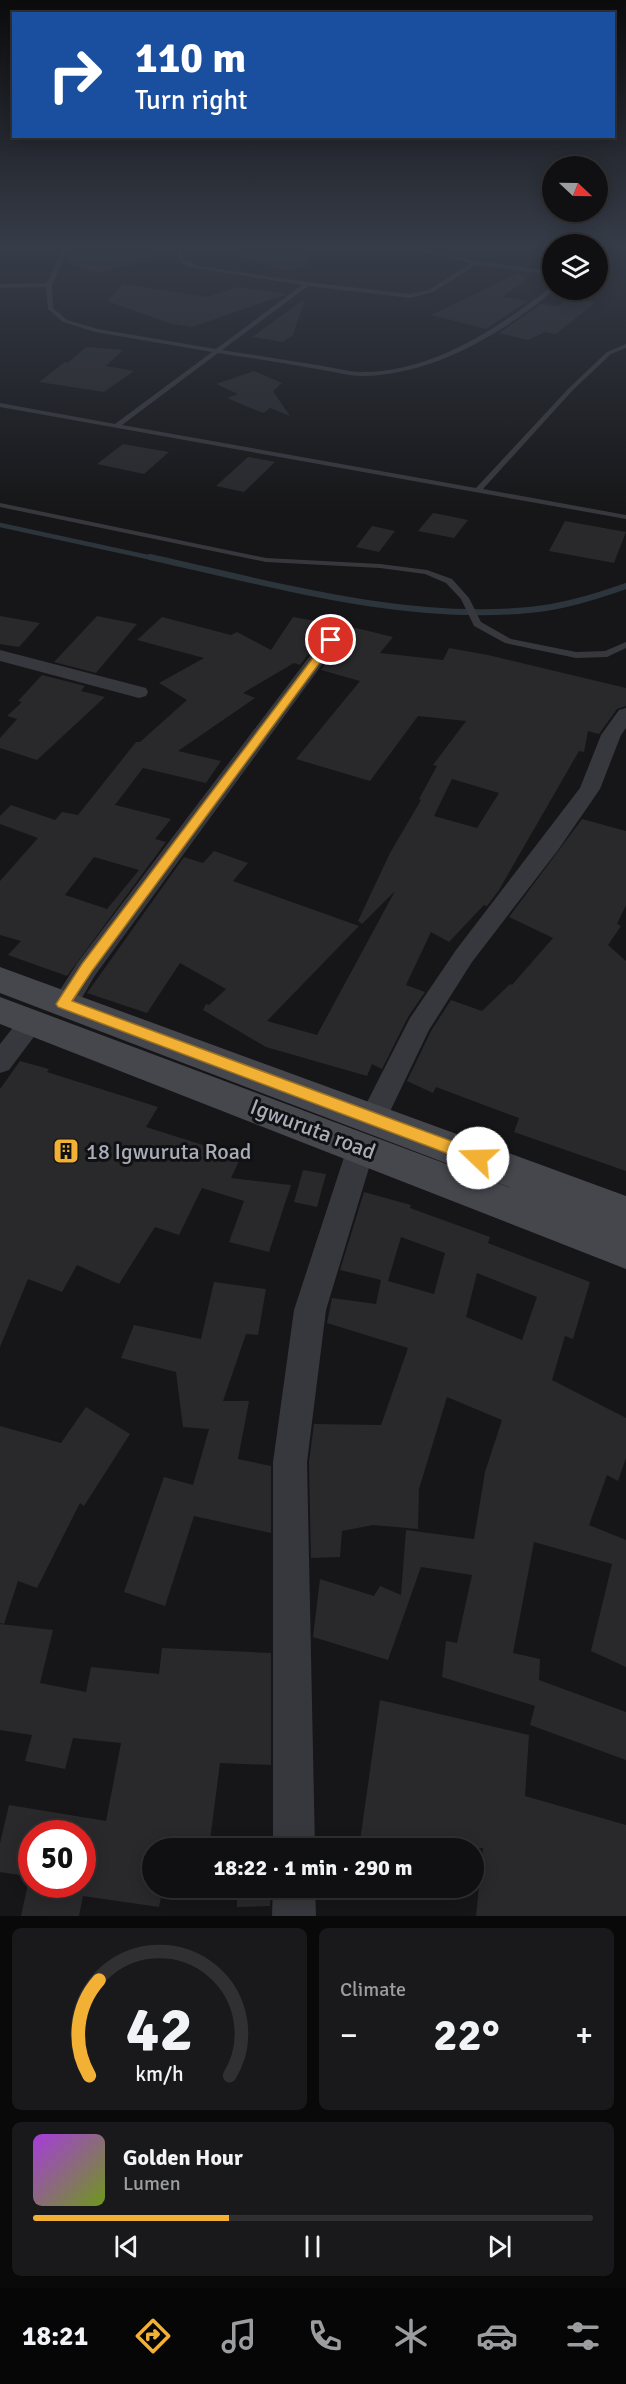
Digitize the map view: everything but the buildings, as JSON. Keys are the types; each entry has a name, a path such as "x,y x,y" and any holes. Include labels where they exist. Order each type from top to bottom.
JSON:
{"main road":[{"name":"Igwuruta road","path":"0,980 63,1004 367,1133 626,1250"},
{"name":"Igwuruta road","path":"16,1016 367,1133 626,1214"}],"street":[{"path":"63,1004 87,968 331,640"},
{"path":"0,655 139,692"},
{"path":"294,1838 290,1462 310,1310 367,1133 419,1025 464,956 590,789 611,735 626,714"},
{"path":"0,1063 16,1016"},
{"path":"294,1898 294,1916"}],"lane":[{"path":"117,334 360,374 394,372 420,364 483,334"},
{"path":"117,425 239,334"},
{"path":"477,491 571,389 609,353 626,346"},
{"path":"0,405 626,517"},
{"path":"0,505 266,561 380,566 427,572 449,581 465,598 477,624 508,641 576,654 607,654 626,645"}],"waterway":[{"path":"0,525 157,559"},
{"path":"150,557 290,589 386,606 434,611 481,612 542,609 626,586"}],"place":[{"name":"18 Igwuruta Road","path":"66,1151"}],"route":[{"path":"331,640 87,968 63,1004 478,1158"}]}
